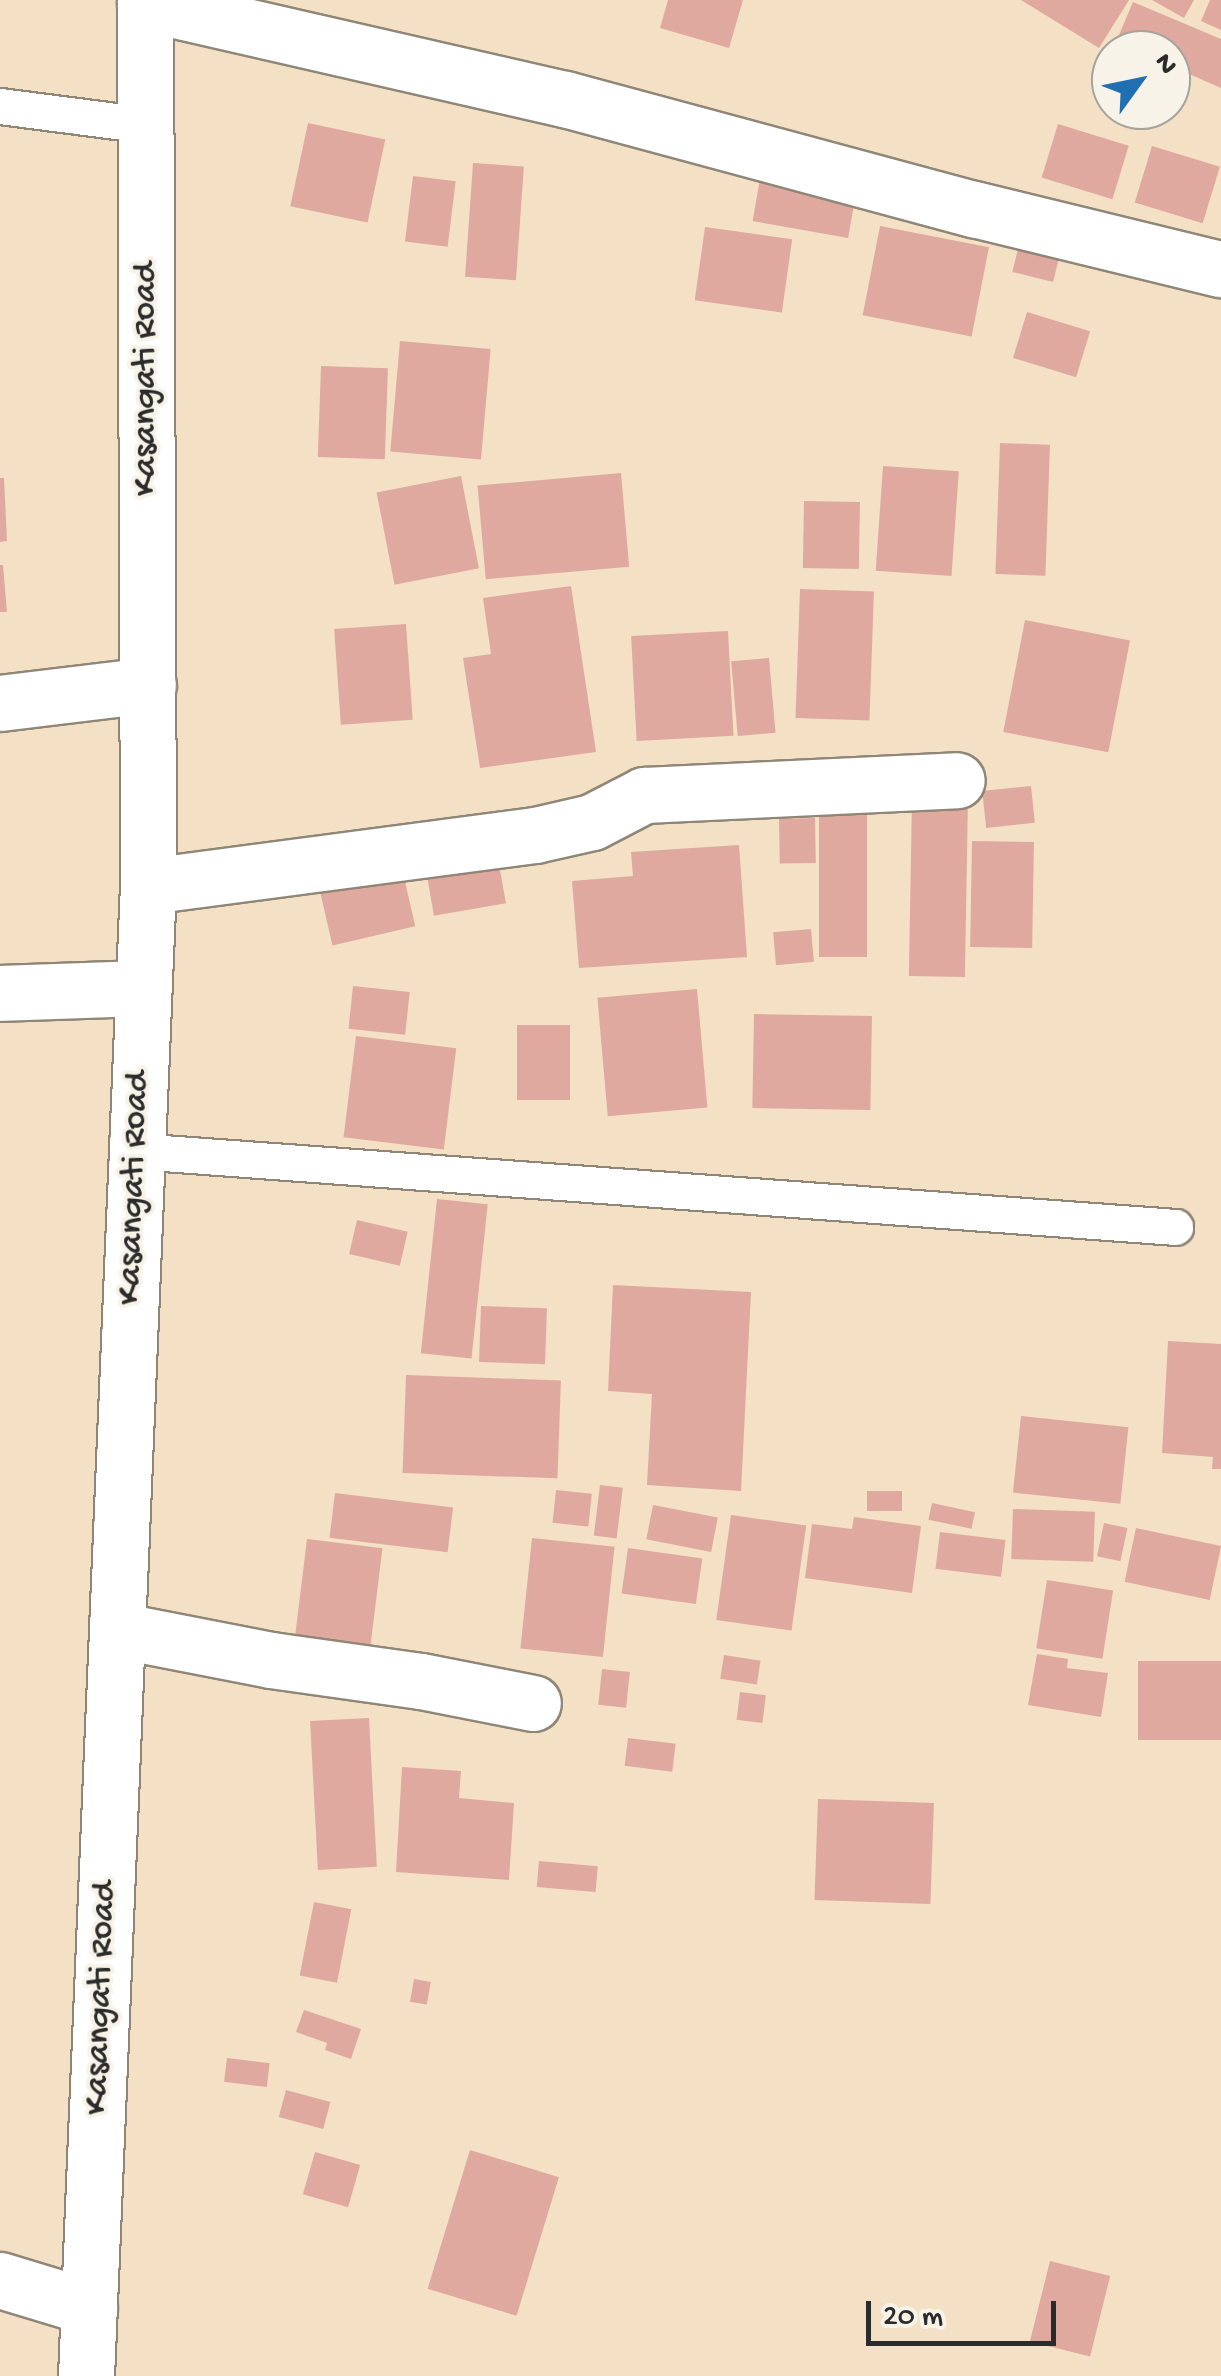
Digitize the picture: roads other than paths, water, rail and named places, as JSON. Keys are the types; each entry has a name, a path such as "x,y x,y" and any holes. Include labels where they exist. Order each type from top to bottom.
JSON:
{"street":[{"name":"Kasangati Road","path":"86,2376 148,886 145,2"},
{"path":"145,2 564,99 1221,269"},
{"path":"0,704 148,685"},
{"path":"148,886 535,836 592,822 644,795 957,780"},
{"path":"0,992 144,988"},
{"path":"117,1630 533,1703"},
{"path":"0,2280 89,2307"}],"lane":[{"path":"0,106 146,124"},
{"path":"136,1151 1175,1227"}]}
